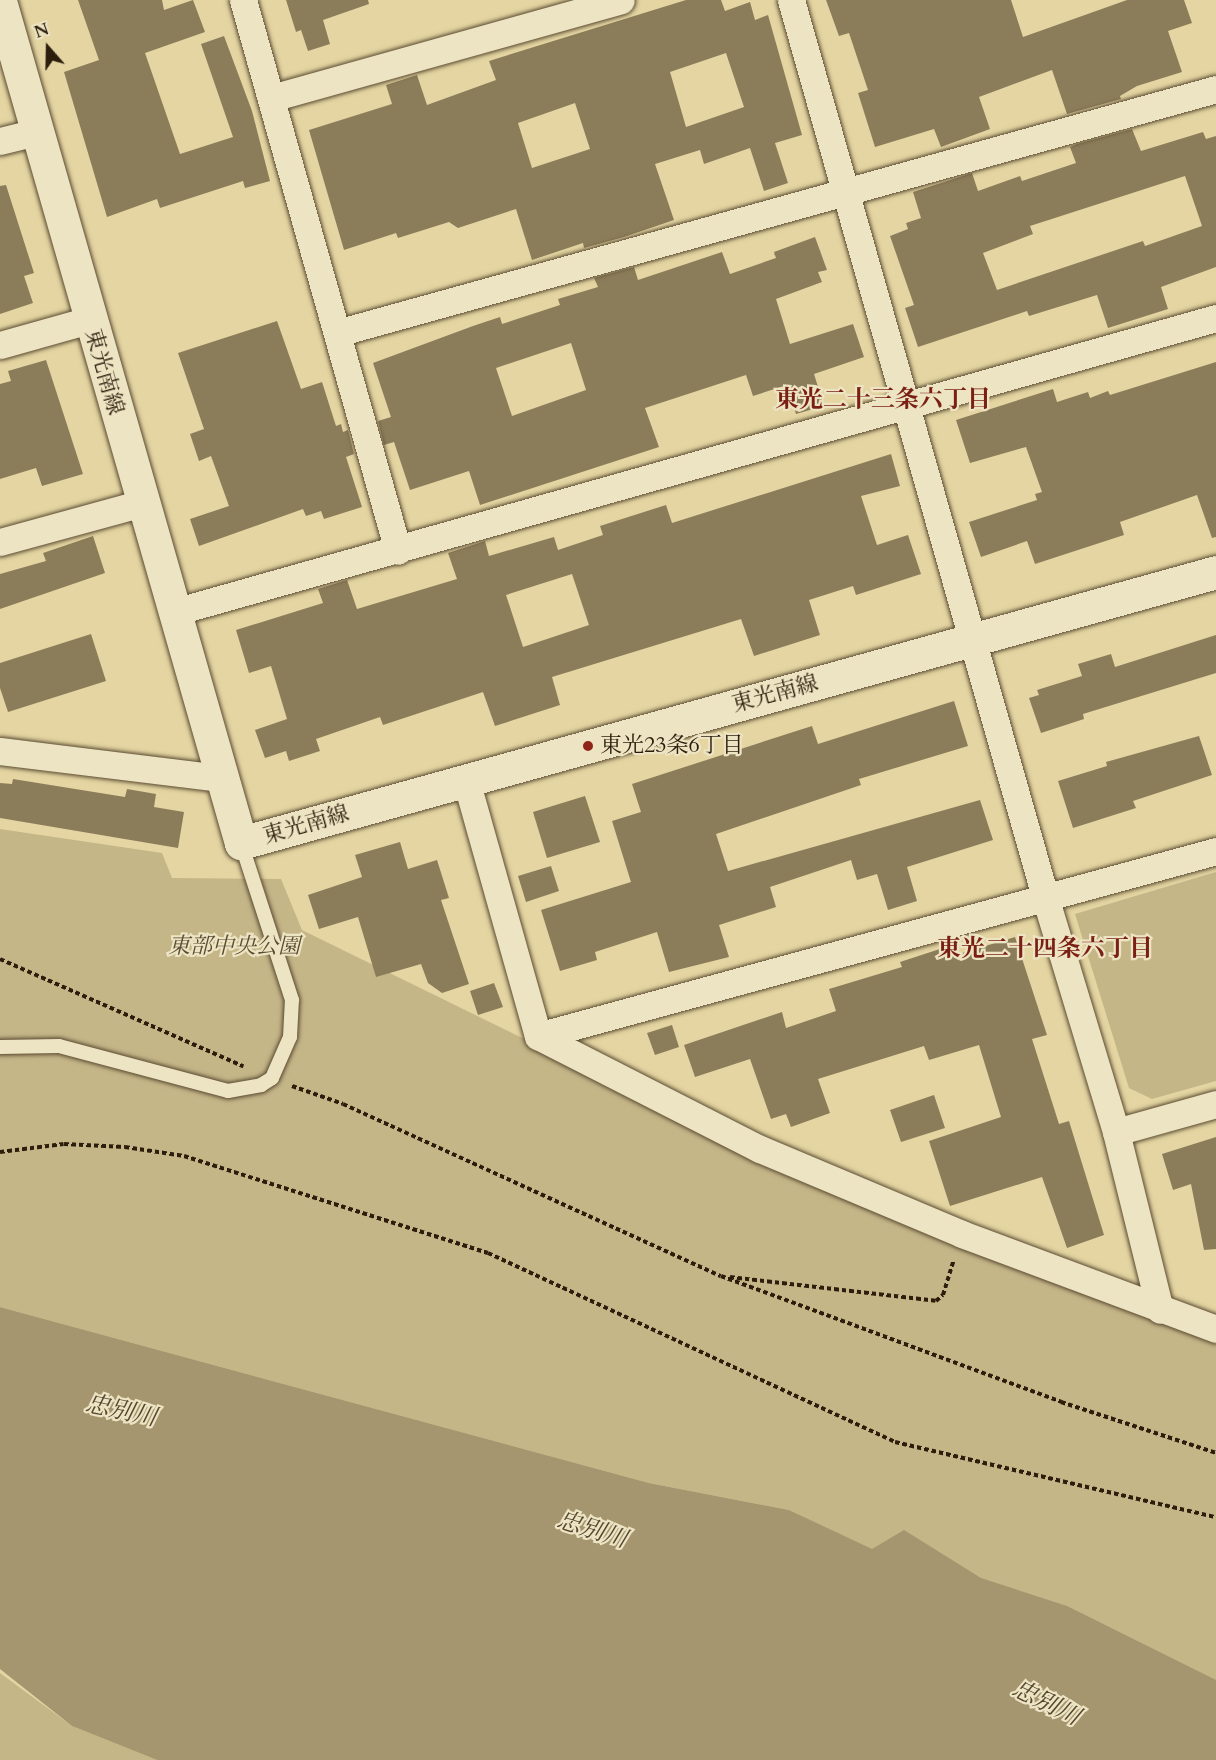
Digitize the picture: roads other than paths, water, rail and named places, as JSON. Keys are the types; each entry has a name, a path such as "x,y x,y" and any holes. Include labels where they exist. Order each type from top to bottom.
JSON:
{"street":[{"path":"243,0 398,551"},
{"path":"271,98 621,0"},
{"path":"791,0 845,194 908,404 1046,900 1116,1132 1160,1310"},
{"name":"東光南線","path":"0,1 89,320 241,843 1216,572"},
{"path":"337,333 845,194 1216,89"},
{"path":"0,141 37,132"},
{"path":"174,612 398,551 1216,318"},
{"path":"0,345 89,320"},
{"path":"0,542 143,503"},
{"path":"0,751 221,778"},
{"path":"466,780 538,1036 760,1149 962,1234 1160,1310 1216,1329"},
{"path":"538,1036 1046,900 1216,851"},
{"path":"1116,1132 1216,1104"}],"lane":[{"path":"0,1047 59,1046 228,1091 261,1085 272,1078 290,1037 292,1000 241,843"}],"water":[{"name":"忠別川","path":"0,1307 649,1483 789,1510 872,1549 904,1530 981,1578 1067,1606 1216,1680 1216,1760 157,1760 72,1726 0,1669"}],"place":[{"name":"東光23条6丁目","path":"588,746"}],"district":[{"name":"東光二十三条六丁目","path":"883,400"},
{"name":"東光二十四条六丁目","path":"1045,949"}],"park label":[{"name":"東部中央公園","path":"234,947"}]}
